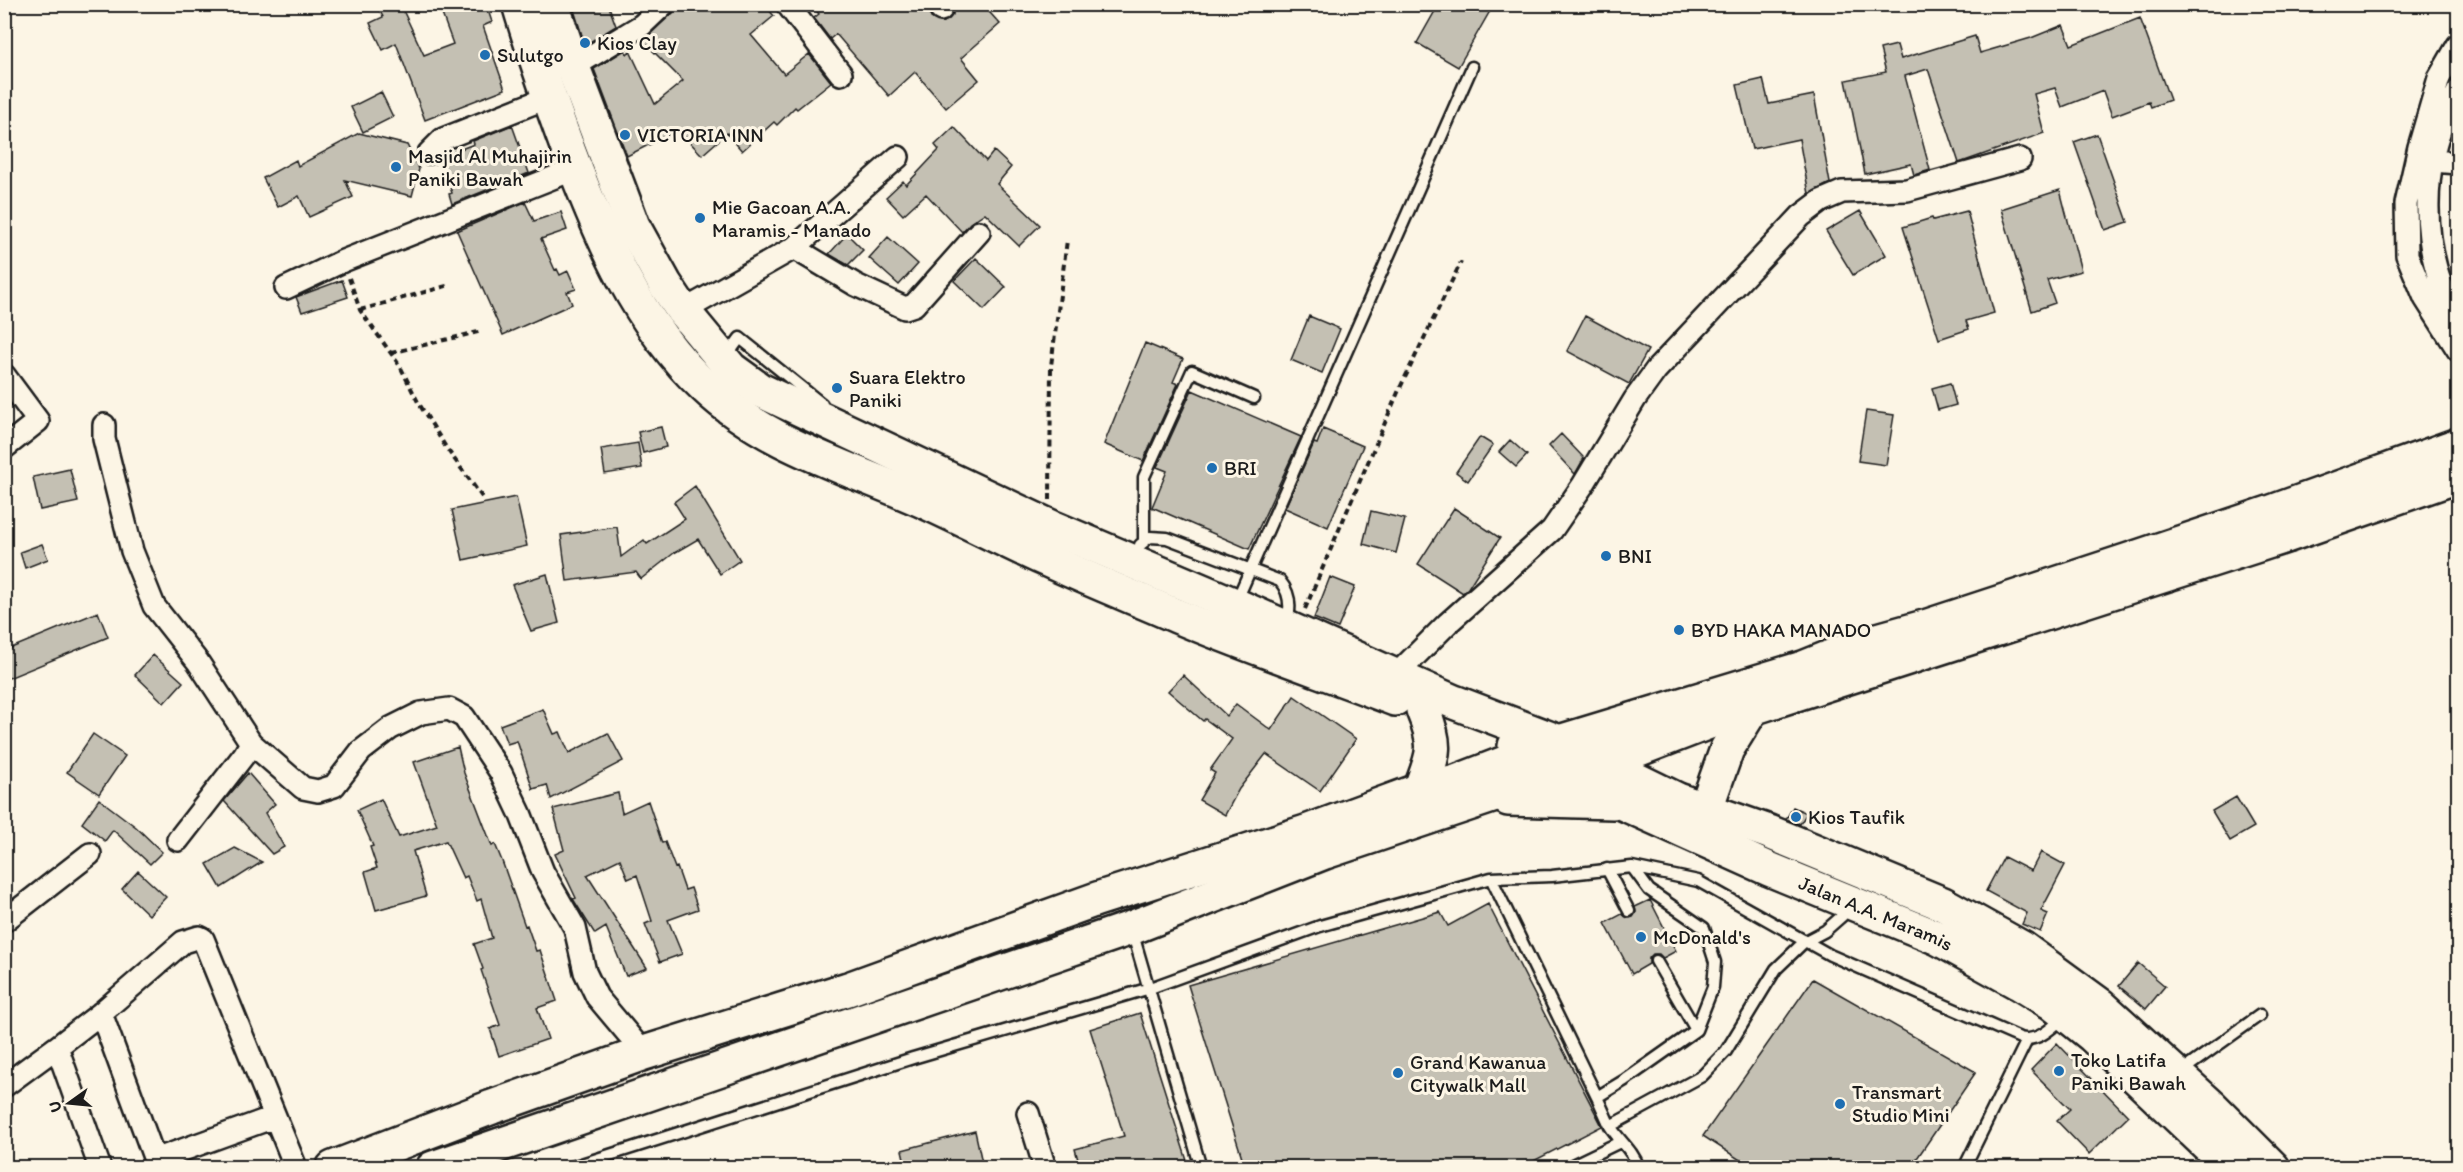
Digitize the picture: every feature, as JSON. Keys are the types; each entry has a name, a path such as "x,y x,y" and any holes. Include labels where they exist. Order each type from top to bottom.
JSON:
{"highway":[{"name":"Jalan A.A. Maramis","path":"519,4 575,169 605,244 631,293 666,344 697,379 746,421 782,440 975,524 1043,558 1180,617 1423,710 1551,756 1620,802 1769,869 1938,938 2052,1003 2142,1081 2232,1167"},
{"path":"552,4 573,67 633,226 682,311 731,369 760,390 1051,527 1138,551 1235,605 1454,702 1551,756 1603,763 1678,800 1706,808 1901,885 1943,904 2002,936 2100,1005 2211,1106 2273,1167"},
{"path":"1603,763 1753,707 1929,626 2183,542 2458,445"},
{"path":"333,1167 644,1053 848,989 1097,899 1306,832 1420,790 1551,756 1803,668 1862,658 2286,536 2458,476"},
{"path":"1706,808 1727,749 1753,707"},
{"path":"1420,790 1433,753 1433,734 1423,710"},
{"path":"452,1164 1131,928 1325,852 1486,798 1551,756"},
{"path":"1486,798 1620,802"}],"street":[{"path":"573,67 642,25 664,4"},
{"path":"787,4 841,74"},
{"path":"2458,45 2439,78 2419,147 2406,204 2407,255 2425,298 2458,350"},
{"path":"2458,91 2434,151 2429,242 2441,281 2458,317"},
{"path":"429,153 438,142 549,97"},
{"path":"682,311 794,248 898,157"},
{"path":"1395,676 1448,623 1552,530 1583,485 1635,399 1656,370 1801,216 1821,201 1842,192 1907,190 2020,159"},
{"path":"2433,161 2458,163"},
{"path":"286,288 343,261 575,169"},
{"path":"794,248 856,285 905,308 914,305 979,232"},
{"path":"4,375 38,421 4,448"},
{"path":"104,425 110,466 132,551 154,606 198,662 251,743 303,788 318,791 334,786 361,751 391,728 421,714 449,709 464,717 501,773 520,813 543,872 575,928 585,972 597,997 644,1053"},
{"path":"178,840 251,743"},
{"path":"4,921 90,854"},
{"path":"4,1086 101,1013 183,942 194,937 203,939 296,1167"},
{"path":"101,1013 150,1165 274,1117"},
{"path":"57,1047 100,1167"},
{"path":"1028,1113 1045,1167"}],"lane":[{"path":"1235,605 1472,67"},
{"path":"723,359 740,338 823,405"},
{"path":"1138,551 1144,477 1192,371 1254,398"},
{"path":"1138,551 1150,537 1167,538 1280,581 1290,604 1290,629"},
{"path":"1597,1097 1696,1030 1713,987 1715,962 1704,928 1649,890 1632,867"},
{"path":"569,1167 913,1058 1150,988 1320,926 1491,878 1552,876 1632,867 1698,881 1830,956 2027,1040"},
{"path":"1607,869 1629,911"},
{"path":"1491,878 1610,1126 1620,1142 1633,1153 1639,1167"},
{"path":"1610,1126 1702,1076 1726,1051 1776,969 1804,942 1826,931 1842,916 1850,901"},
{"path":"1131,928 1201,1167"},
{"path":"1656,961 1696,1030"},
{"path":"1964,1167 2027,1040 2051,1028 2066,1015"},
{"path":"2176,1075 2260,1015"},
{"path":"1566,1167 1620,1142"}],"path":[{"path":"1051,527 1051,366 1068,240"},
{"path":"343,261 360,310 391,353 447,449 482,497"},
{"path":"1290,629 1399,390 1461,262"},
{"path":"360,310 450,285"},
{"path":"391,353 482,331"}],"building":[{"path":"376,4 400,4 424,55 453,44 442,14 468,4 486,4 492,22 483,26 505,89 425,120 396,43 383,50 370,23 383,17"},
{"path":"588,4 608,4 616,26 585,45 574,10"},
{"path":"676,4 764,4 774,16 751,35 784,74 809,54 831,82 797,109 795,107 777,125 774,122 742,151 727,133 702,155 678,130 627,156 594,69 625,50 627,54 630,51 655,104 683,81 642,40 673,13"},
{"path":"811,4 927,4 931,18 943,23 953,15 953,4 982,4 1000,24 961,58 979,80 946,108 915,72 889,96 836,34 830,39 814,18 819,14"},
{"path":"1439,4 1494,4 1458,67 1417,43"},
{"path":"2140,18 2170,100 2151,107 2149,102 2112,116 2103,91 2062,107 2055,88 2034,94 2044,133 1959,163 1928,69 1905,76 1930,170 1914,175 1911,164 1865,174 1846,80 1886,72 1880,49 1897,45 1901,59 1975,36 1980,53 2031,38 2063,25 2071,45"},
{"path":"1763,79 1769,104 1814,95 1830,183 1809,194 1799,139 1752,149 1737,85"},
{"path":"381,92 393,117 363,132 351,107"},
{"path":"512,125 529,173 452,204 449,194 452,193 440,160 445,155 474,144 473,141"},
{"path":"954,127 986,161 994,151 1011,167 997,184 1040,225 1019,246 985,213 970,223 962,232 926,194 903,215 886,197 903,181 906,185 939,150 935,145"},
{"path":"359,133 407,145 419,169 412,196 345,180 353,197 309,217 299,196 278,207 263,178 296,160 298,166"},
{"path":"2097,134 2128,222 2105,230 2074,142"},
{"path":"2060,190 2081,271 2047,280 2055,303 2032,311 2001,209"},
{"path":"525,202 534,221 561,212 567,230 541,239 555,270 557,269 560,275 568,271 576,289 567,292 572,304 503,335 457,231"},
{"path":"1860,211 1886,255 1853,275 1826,231"},
{"path":"1967,211 1994,313 1966,321 1969,329 1939,339 1903,227"},
{"path":"847,234 863,250 848,265 829,254"},
{"path":"888,237 918,264 899,285 869,258"},
{"path":"976,258 1006,287 984,310 954,281"},
{"path":"342,280 348,297 302,312 296,297"},
{"path":"1309,316 1340,329 1322,373 1291,360"},
{"path":"1585,316 1648,350 1629,384 1567,351"},
{"path":"1145,343 1183,359 1173,382 1178,384 1143,461 1104,444"},
{"path":"1950,383 1956,405 1938,410 1932,388"},
{"path":"1192,390 1301,437 1249,549 1152,507 1167,471 1157,467"},
{"path":"1866,411 1894,415 1886,465 1858,461"},
{"path":"661,427 666,447 643,453 638,432"},
{"path":"1323,429 1363,446 1328,527 1285,508 1314,443 1317,444"},
{"path":"1561,434 1584,458 1575,474 1549,446"},
{"path":"1480,437 1493,445 1468,481 1456,472"},
{"path":"1510,440 1527,455 1516,467 1499,452"},
{"path":"638,443 642,468 605,474 601,449"},
{"path":"70,469 78,502 40,510 33,477"},
{"path":"695,486 740,560 720,574 698,539 674,553 641,579 636,572 567,581 561,535 617,527 621,557 644,540 647,544 685,519 674,502"},
{"path":"516,497 527,546 463,560 452,510"},
{"path":"1454,508 1500,538 1463,593 1418,564"},
{"path":"1371,511 1405,519 1396,553 1363,544"},
{"path":"42,544 48,559 25,568 20,552"},
{"path":"547,574 559,623 531,631 512,585"},
{"path":"1330,577 1355,587 1338,628 1314,618"},
{"path":"98,612 108,637 4,680 4,651"},
{"path":"153,655 183,682 164,703 135,675"},
{"path":"1183,675 1227,716 1236,704 1271,730 1294,696 1356,739 1320,791 1266,754 1239,789 1225,815 1199,800 1215,773 1210,770 1232,739 1205,719 1203,721 1168,691"},
{"path":"543,709 554,734 560,732 569,753 608,733 623,761 551,799 547,785 533,789 517,741 507,744 500,725"},
{"path":"93,734 125,756 99,794 67,772"},
{"path":"458,747 464,773 492,846 495,844 536,951 540,950 557,1001 537,1008 548,1039 499,1056 490,1029 500,1025 474,944 492,938 481,899 477,901 467,876 463,878 446,841 413,851 426,896 376,910 365,872 377,868 370,847 373,846 357,810 381,799 399,837 437,825 414,762"},
{"path":"248,773 275,804 265,813 284,847 272,854 224,801"},
{"path":"618,793 622,813 648,801 662,843 665,842 685,890 691,888 698,909 668,920 682,954 660,962 645,924 652,921 637,875 628,879 620,859 587,875 647,968 626,976 606,927 595,934 573,899 576,898 555,854 564,850 553,809"},
{"path":"2236,797 2254,827 2230,841 2212,811"},
{"path":"99,799 136,827 162,852 150,864 113,830 105,841 82,823"},
{"name":"Kios Taufik","path":"1793,807 1807,813 1800,824 1786,819"},
{"path":"235,848 262,862 221,888 207,864"},
{"path":"2041,852 2065,865 2041,911 2048,914 2040,932 2022,924 2027,913 1986,891 2004,857 2031,871"},
{"path":"138,871 166,897 149,915 122,889"},
{"name":"McDonald's","path":"1650,900 1676,951 1663,958 1659,954 1653,954 1649,958 1649,964 1632,974 1605,923 1622,914 1628,918 1633,917 1636,912 1635,907"},
{"path":"1488,904 1602,1126 1522,1167 1245,1167 1188,985 1440,912 1448,926"},
{"path":"2138,963 2165,986 2146,1009 2119,986"},
{"name":"Transmart Studio Mini","path":"1813,979 1976,1072 1911,1167 1751,1167 1703,1136"},
{"path":"1140,1013 1189,1167 1080,1167 1075,1149 1124,1136 1090,1029"},
{"path":"2057,1043 2128,1116 2089,1154 2057,1121 2070,1109 2031,1070"},
{"path":"975,1131 983,1167 906,1167 902,1150"}],"place":[{"name":"Kios Clay","path":"585,43"},
{"name":"Sulutgo","path":"485,55"},
{"name":"VICTORIA INN","path":"625,135"},
{"name":"Masjid Al Muhajirin Paniki Bawah","path":"396,167"},
{"name":"Mie Gacoan A.A. Maramis - Manado","path":"700,218"},
{"name":"Suara Elektro Paniki","path":"837,388"},
{"name":"BRI","path":"1212,468"},
{"name":"BNI","path":"1606,556"},
{"name":"BYD HAKA MANADO","path":"1679,630"},
{"name":"Kios Taufik","path":"1796,817"},
{"name":"McDonald's","path":"1641,937"},
{"name":"Toko Latifa Paniki Bawah","path":"2059,1071"},
{"name":"Grand Kawanua Citywalk Mall","path":"1398,1073"},
{"name":"Transmart Studio Mini","path":"1840,1104"}]}
